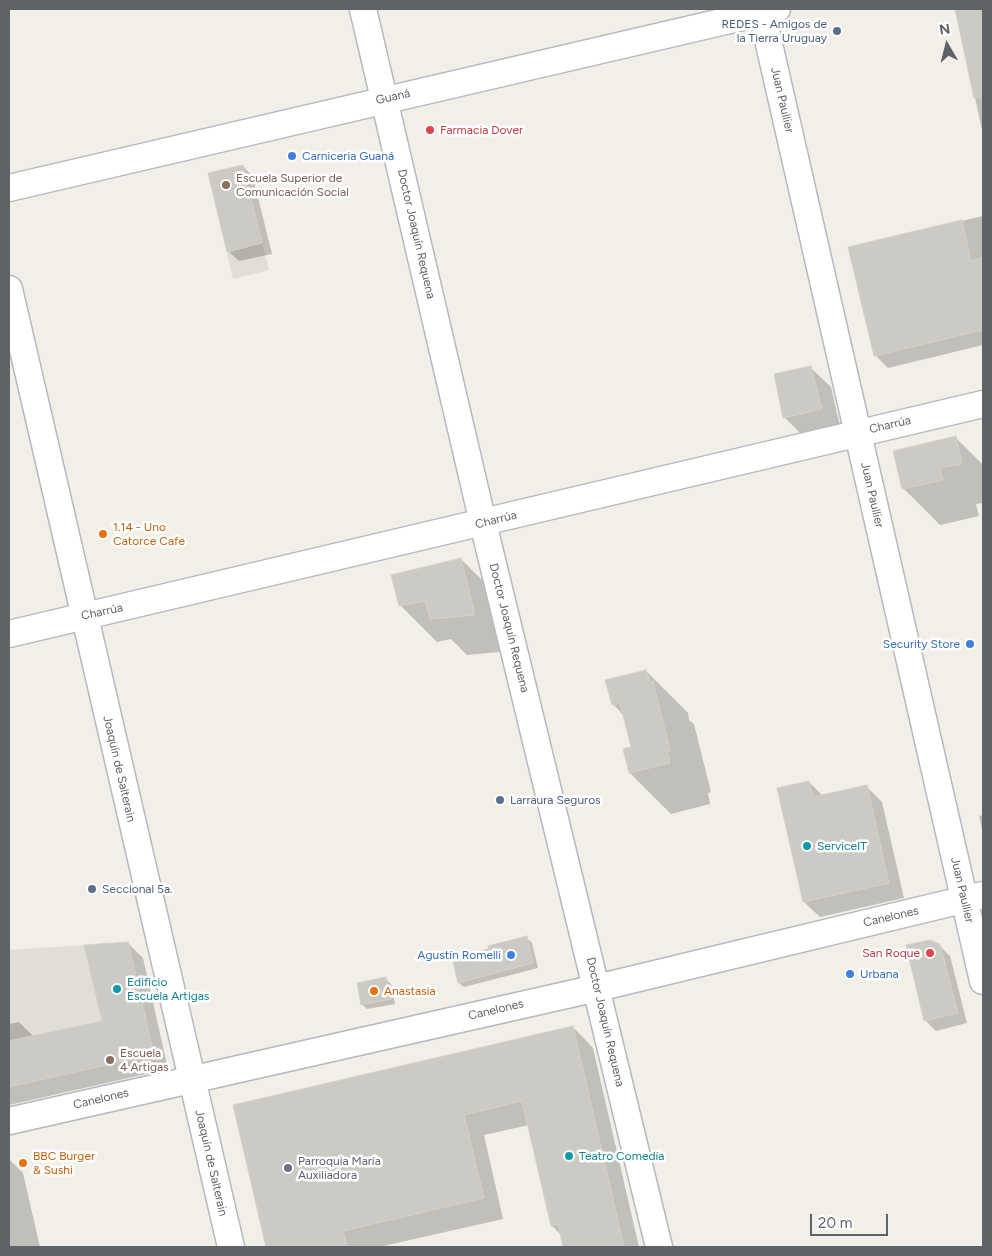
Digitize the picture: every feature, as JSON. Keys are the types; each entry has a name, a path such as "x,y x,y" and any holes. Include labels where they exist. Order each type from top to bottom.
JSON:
{"street":[{"name":"Doctor Joaquín Requena","path":"363,9 483,523 659,1247"},
{"name":"Guaná","path":"9,188 767,10"},
{"name":"Juan Paullier","path":"767,10 858,432 974,898 983,981"},
{"name":"Joaquín de Salterain","path":"9,290 83,616 231,1247"},
{"name":"Charrúa","path":"9,634 983,404"},
{"name":"Canelones","path":"9,1121 597,988 974,898"}],"shaded area":[{"path":"243,165 269,270 233,279 208,173"},
{"path":"128,942 154,1054 9,1087 9,950"}],"building":[{"path":"955,9 983,9 983,97 974,98"},
{"path":"243,165 262,243 227,252 208,173"},
{"path":"962,220 971,261 983,258 983,330 874,356 848,247"},
{"path":"811,366 822,409 783,418 774,374"},
{"path":"956,436 962,464 940,468 943,480 902,489 893,451"},
{"path":"461,558 475,615 430,619 425,601 399,606 391,575"},
{"path":"646,670 650,682 653,681 670,751 667,752 670,763 629,773 623,749 631,747 620,703 612,705 605,680"},
{"path":"809,781 813,797 867,785 889,883 803,902 777,788"},
{"path":"527,936 533,963 458,983 452,957 489,949 488,946"},
{"path":"930,940 940,944 958,1013 924,1021 906,945"},
{"name":"Edificio Escuela Artigas","path":"128,942 154,1054 9,1087 9,1041 102,1021 84,945"},
{"name":"Anastasia","path":"386,977 391,999 361,1005 357,983"},
{"path":"573,1026 624,1247 563,1247 558,1224 551,1226 522,1101 464,1115 484,1198 343,1231 347,1247 266,1247 233,1105"}],"place":[{"name":"REDES - Amigos de la Tierra Uruguay","path":"837,31"},
{"name":"Farmacia Dover","path":"430,130"},
{"name":"Carniceria Guaná","path":"292,156"},
{"name":"Escuela Superior de Comunicación Social","path":"226,185"},
{"name":"1.14 - Uno Catorce Cafe","path":"103,534"},
{"name":"Security Store","path":"970,644"},
{"name":"Larraura Seguros","path":"500,800"},
{"name":"ServiceIT","path":"807,846"},
{"name":"Seccional 5a.","path":"92,889"},
{"name":"San Roque","path":"930,953"},
{"name":"Agustín Romelli","path":"511,955"},
{"name":"Urbana","path":"850,974"},
{"name":"Edificio Escuela Artigas","path":"117,989"},
{"name":"Anastasia","path":"374,991"},
{"name":"Escuela 4 Artigas","path":"110,1060"},
{"name":"Teatro Comedía","path":"569,1156"},
{"name":"BBC Burger & Sushi","path":"23,1163"},
{"name":"Parroquia María Auxiliadora","path":"288,1168"}]}
